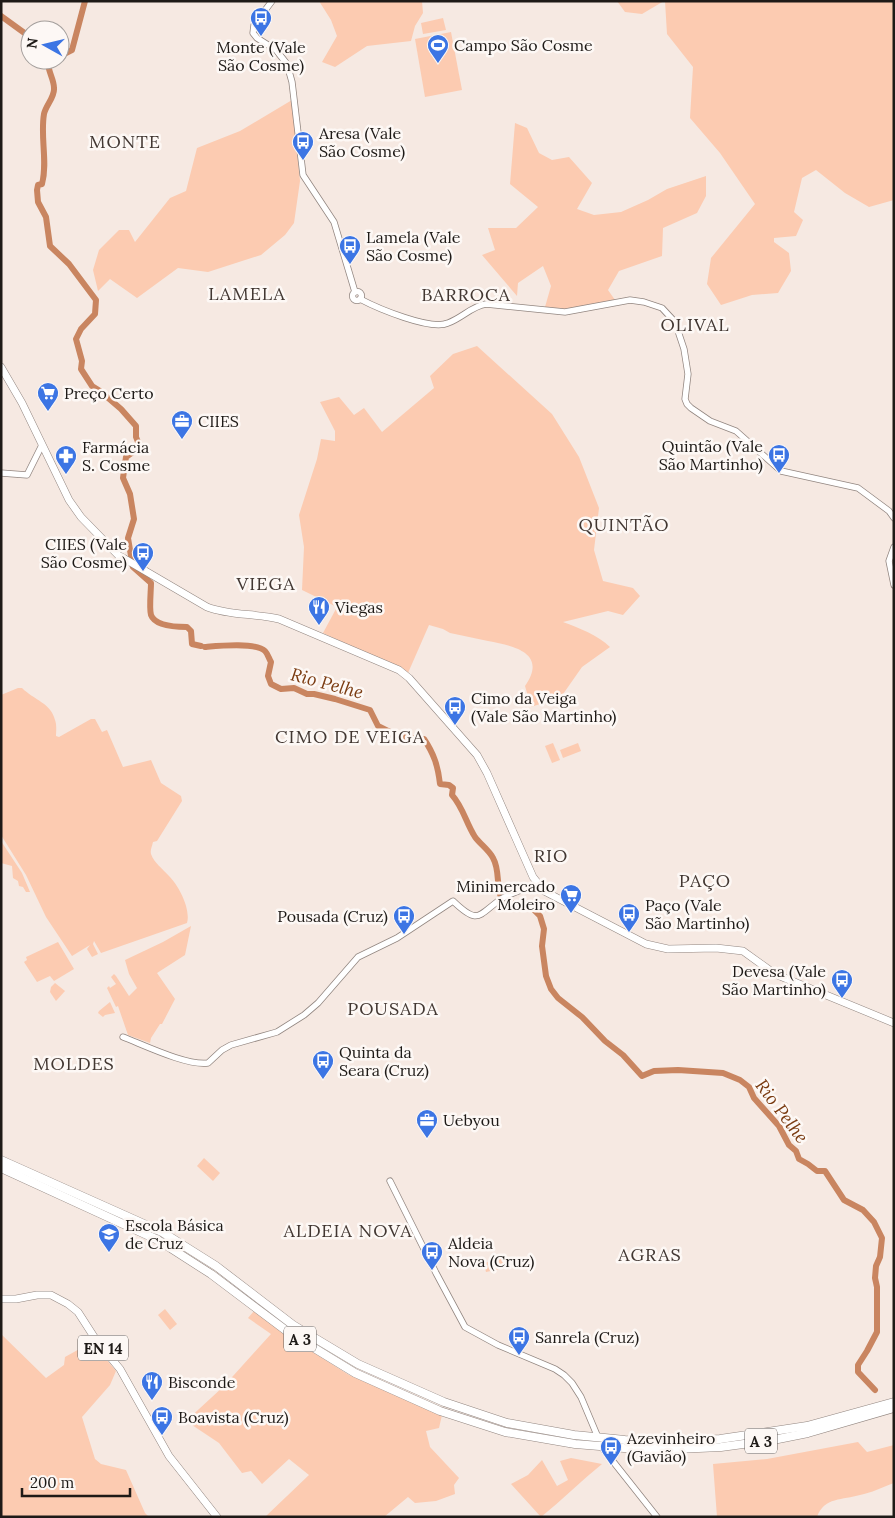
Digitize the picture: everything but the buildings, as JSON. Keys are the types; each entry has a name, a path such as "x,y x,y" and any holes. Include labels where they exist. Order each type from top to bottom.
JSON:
{"highway":[{"name":"A 3","path":"1,1160 162,1232 216,1266 293,1324 358,1364 444,1402 507,1423 574,1435 624,1440 676,1442 720,1439 807,1426 894,1402"},
{"name":"A 3","path":"1,1168 158,1240 211,1274 288,1332 355,1372 440,1411 505,1432 575,1444 668,1448 721,1446 773,1440 808,1433 894,1408"}],"main road":[{"path":"1,367 22,403 73,508 123,559 207,607 224,612 269,616 279,619 404,674 471,747 487,772 532,877 548,894 646,944 668,949 716,948 743,951 775,974 894,1023"},
{"name":"EN 14","path":"1,1300 51,1295 78,1312 96,1340 120,1369 169,1456 217,1517"}],"street":[{"path":"272,1 254,25 253,33 257,38 276,50 287,64 292,82 303,175 334,222 355,292 352,294 353,298 356,301 360,299 371,305 421,322 441,325 451,322 475,307 485,304 565,312 630,300 656,305 662,308 674,322 684,349 687,364 685,399 687,404 704,417 736,431 774,466 788,474 858,488 888,511 894,518"},
{"path":"1,473 27,475 42,445"},
{"path":"894,547 888,561 894,586"},
{"path":"124,1038 178,1058 208,1063 226,1047 277,1032 291,1024 318,1003 358,957 397,938 453,901 464,911 472,915 482,914 501,899 537,884"},
{"path":"390,1181 465,1327 498,1345 555,1369 564,1375 572,1383 580,1397 598,1435"},
{"path":"604,1450 657,1517"}],"shaded area":[{"path":"319,1 422,1 423,13 415,26 411,41 367,46 335,67 322,62 337,36 331,20"},
{"path":"617,1 664,1 642,14 625,12"},
{"path":"665,1 894,1 894,200 869,207 845,193 816,170 802,178 794,212 803,220 796,236 774,238 774,242 789,253 791,271 778,293 752,295 721,305 707,284 711,258 755,204 720,153 690,118 693,67 667,34"},
{"path":"443,18 446,30 423,34 421,23"},
{"name":"Campo São Cosme","path":"451,32 462,90 425,97 415,39"},
{"path":"292,100 300,181 294,223 285,235 261,255 208,272 178,268 137,298 110,279 98,291 93,270 99,250 119,230 129,230 135,242 170,198 186,191 197,148 240,131"},
{"path":"515,123 527,128 539,153 552,160 569,157 592,183 577,209 594,215 621,212 667,189 706,176 706,196 697,213 663,228 662,256 619,271 608,290 615,300 572,310 545,307 551,286 543,266 518,283 517,296 482,255 495,250 488,228 516,228 538,207 510,184"},
{"path":"477,346 552,414 579,457 599,508 594,550 603,581 633,588 640,596 623,615 608,611 563,622 594,635 610,647 582,667 561,697 531,707 525,686 533,666 525,653 498,643 450,633 429,625 408,673 323,633 337,607 302,590 304,547 299,515 317,459 321,439 335,441 335,431 320,402 339,397 354,415 364,408 382,432 434,388 430,376 453,354"},
{"path":"22,688 50,710 56,722 56,736 59,737 91,719 95,719 102,732 107,730 123,767 151,760 161,783 181,796 182,801 157,841 153,842 151,853 154,860 173,880 180,892 186,905 187,923 101,953 94,941 93,944 98,954 92,957 87,949 90,945 72,956 46,917 26,875 1,835 1,695"},
{"path":"553,743 560,760 552,763 545,746"},
{"path":"578,743 581,751 563,758 560,750"},
{"path":"1,841 22,873 30,892 26,892 23,887 19,886 18,881 13,878 12,866 1,863"},
{"path":"191,926 185,955 157,973 175,999 162,1024 160,1024 151,1038 150,1043 128,1035 118,1006 116,1007 107,988 116,984 111,977 114,974 116,976 129,996 137,988 129,974 125,960"},
{"path":"58,942 74,969 54,981 50,976 37,982 24,962 27,960 26,957"},
{"path":"55,983 65,991 56,1001 50,992 51,987"},
{"path":"110,1002 115,1013 103,1017 98,1013"},
{"path":"204,1158 220,1173 213,1181 197,1166"},
{"path":"502,1258 505,1268 486,1272 484,1263"},
{"path":"165,1309 177,1324 170,1330 158,1315"},
{"path":"254,1311 289,1337 349,1375 442,1415 439,1428 426,1431 430,1447 459,1478 454,1485 455,1494 436,1501 415,1503 408,1497 384,1517 265,1517 309,1475 289,1459 262,1484 251,1471 242,1473 219,1443 186,1421 224,1386 271,1334 248,1318"},
{"path":"1,1334 46,1378 64,1365 65,1357 83,1347 90,1340 116,1371 110,1385 82,1417 95,1459 101,1464 126,1470 145,1513 149,1517 1,1517"},
{"path":"858,1442 867,1452 894,1445 894,1483 868,1493 835,1500 824,1506 817,1517 717,1517 713,1464 767,1459"},
{"path":"571,1458 602,1464 541,1517 511,1484 528,1475 542,1460 557,1486 568,1480 560,1461"}],"waterway":[{"name":"Rio Pelhe","path":"70,51 72,50 85,1"},
{"path":"1,16 20,30"},
{"name":"Rio Pelhe","path":"49,70 54,91 44,114 44,176 42,184 38,185 38,202 46,217 50,246 69,264 96,300 95,314 81,329 76,339 82,361 81,369 92,386 121,409 136,426 136,437 140,447 126,457 123,478 130,494 134,519 128,538 132,562"},
{"name":"Rio Pelhe","path":"133,567 151,583 150,608 153,619 162,624 187,627 191,631 192,644 201,646"},
{"name":"Rio Pelhe","path":"205,647 236,645 260,648 266,652 271,662 268,676 271,684 281,689 294,688 307,694 335,699 370,710 378,726 400,737 424,739 435,760 440,784 449,785 453,788 452,795 472,832 493,858 501,897"},
{"name":"Rio Pelhe","path":"503,901 533,909 540,916 544,929 542,946 546,976 551,989 558,998 582,1017 605,1041 623,1055 642,1076 654,1071 678,1070 723,1073 740,1080 749,1087 754,1098 779,1126 789,1145 796,1151 799,1159 817,1171 825,1171 844,1200 863,1210 874,1222 882,1238 875,1278 877,1287 877,1332 858,1365 858,1372 875,1390"}],"place":[{"name":"Monte (Vale São Cosme)","path":"261,37"},
{"name":"Campo São Cosme","path":"438,64"},
{"name":"Aresa (Vale São Cosme)","path":"303,161"},
{"name":"Lamela (Vale São Cosme)","path":"350,265"},
{"name":"Preço Certo","path":"48,412"},
{"name":"CIIES","path":"182,440"},
{"name":"Quintão (Vale São Martinho)","path":"779,474"},
{"name":"Farmácia S. Cosme","path":"66,475"},
{"name":"CIIES (Vale São Cosme)","path":"143,572"},
{"name":"Viegas","path":"319,626"},
{"name":"Cimo da Veiga (Vale São Martinho)","path":"455,726"},
{"name":"Minimercado Moleiro","path":"571,914"},
{"name":"Paço (Vale São Martinho)","path":"629,933"},
{"name":"Pousada (Cruz)","path":"404,935"},
{"name":"Devesa (Vale São Martinho)","path":"842,999"},
{"name":"Quinta da Seara (Cruz)","path":"323,1080"},
{"name":"Uebyou","path":"427,1139"},
{"name":"Escola Básica de Cruz","path":"109,1253"},
{"name":"Aldeia Nova (Cruz)","path":"432,1271"},
{"name":"Sanrela (Cruz)","path":"519,1356"},
{"name":"Bisconde","path":"152,1401"},
{"name":"Boavista (Cruz)","path":"162,1436"},
{"name":"Azevinheiro (Gavião)","path":"611,1466"}],"district":[{"name":"MONTE","path":"125,141"},
{"name":"LAMELA","path":"247,293"},
{"name":"BARROCA","path":"466,294"},
{"name":"OLIVAL","path":"695,324"},
{"name":"QUINTÃO","path":"624,524"},
{"name":"VIEGA","path":"266,583"},
{"name":"CIMO DE VEIGA","path":"350,736"},
{"name":"RIO","path":"551,855"},
{"name":"PAÇO","path":"705,880"},
{"name":"POUSADA","path":"393,1008"},
{"name":"MOLDES","path":"74,1063"},
{"name":"ALDEIA NOVA","path":"348,1230"},
{"name":"AGRAS","path":"650,1254"}]}
